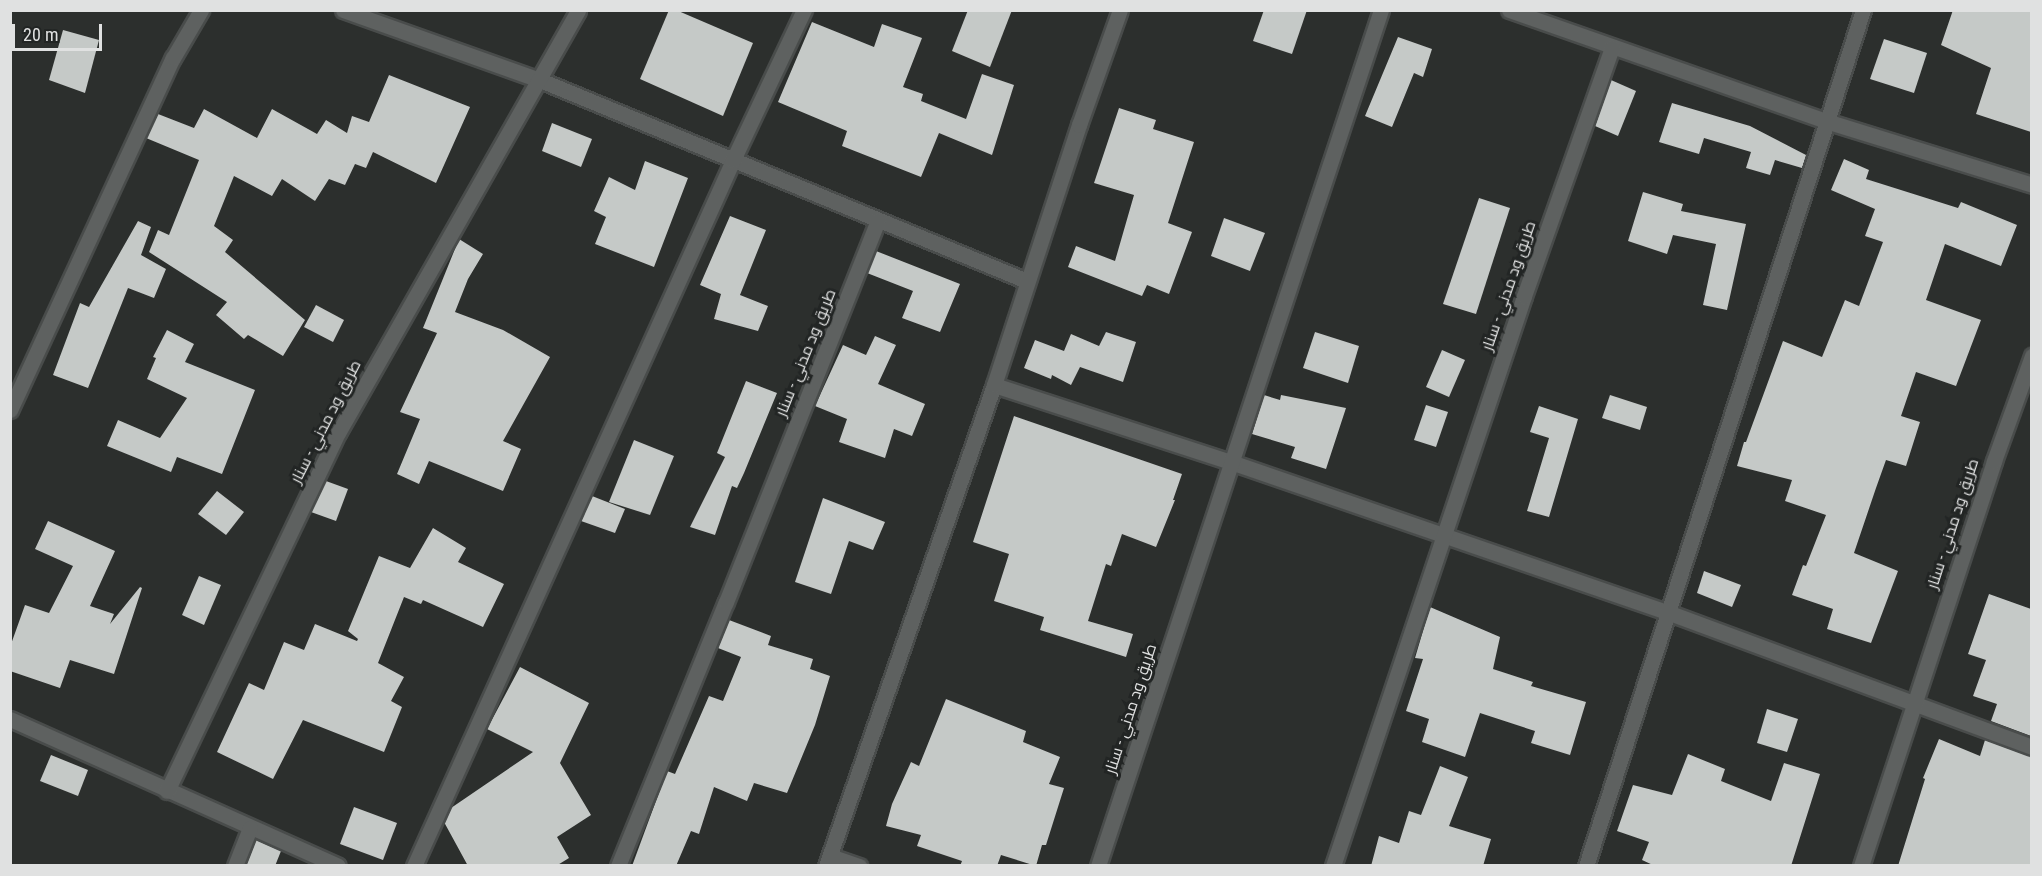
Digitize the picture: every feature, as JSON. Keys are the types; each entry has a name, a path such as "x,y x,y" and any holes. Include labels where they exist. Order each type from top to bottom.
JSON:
{"street":[{"path":"10,410 173,58 201,10"},
{"path":"343,10 540,80 1027,281"},
{"name":"طريق ود مدني - سنار","path":"167,791 338,433 578,10"},
{"path":"414,866 733,160 804,10"},
{"path":"859,866 828,861 994,385 1027,281 1120,10"},
{"name":"طريق ود مدني - سنار","path":"1098,866 1381,10"},
{"path":"1509,10 1828,122 2031,185"},
{"path":"1586,866 1863,10"},
{"name":"طريق ود مدني - سنار","path":"1333,866 1443,537 1612,47"},
{"name":"طريق ود مدني - سنار","path":"618,866 878,220"},
{"name":"طريق ود مدني - سنار","path":"1861,866 1912,705 2031,356"},
{"path":"994,385 1231,462 1443,537 1667,612 1912,705 2031,747"},
{"path":"10,719 338,866"},
{"path":"235,866 250,828"}],"building":[{"path":"669,10 676,10 753,43 723,116 640,79"},
{"path":"968,10 1012,10 990,67 952,51"},
{"path":"1264,10 1307,10 1292,54 1253,41"},
{"path":"1953,10 2031,10 2031,132 1976,114 1991,68 1941,45"},
{"path":"812,22 874,47 882,24 922,38 903,87 923,94 921,101 966,119 982,74 1014,85 992,155 939,133 921,177 842,146 847,131 778,102"},
{"path":"63,30 99,40 85,93 49,80"},
{"path":"1398,37 1432,49 1423,77 1414,73 1392,127 1365,116"},
{"path":"1884,39 1927,53 1914,93 1870,79"},
{"path":"389,75 470,107 436,183 373,152 366,168 355,164 345,185 329,179 315,201 282,179 272,196 234,176 214,226 233,240 225,252 305,320 283,356 248,335 244,339 216,315 227,302 149,252 158,230 169,235 199,160 146,138 158,114 194,128 204,109 257,138 272,109 317,134 326,120 347,133 352,116 369,122"},
{"path":"1611,80 1636,91 1618,136 1595,126"},
{"path":"1672,103 1750,126 1806,155 1802,168 1775,160 1770,175 1746,168 1751,152 1704,138 1699,154 1659,142"},
{"path":"1119,108 1156,120 1153,129 1194,142 1168,223 1192,232 1169,294 1147,285 1142,296 1068,267 1076,246 1115,261 1134,195 1094,183"},
{"path":"552,123 592,139 581,167 542,151"},
{"path":"1844,159 1869,170 1866,179 1958,208 1961,202 2017,225 2001,266 1945,244 1926,300 1981,320 1956,386 1916,372 1901,416 1920,422 1906,466 1886,460 1876,488 1854,553 1898,571 1871,643 1827,629 1833,609 1792,595 1826,515 1785,501 1792,480 1737,466 1783,341 1822,357 1845,300 1859,306 1883,242 1865,236 1875,209 1831,190"},
{"path":"645,161 688,178 654,267 595,244 606,217 594,211 609,177 635,190"},
{"path":"1643,192 1683,204 1681,211 1746,224 1727,310 1703,305 1716,244 1673,235 1667,254 1628,241"},
{"path":"1479,198 1510,208 1476,314 1443,304"},
{"path":"730,216 766,230 740,295 768,306 758,331 714,319 721,294 700,285"},
{"path":"1224,218 1265,233 1250,271 1211,256"},
{"path":"138,221 151,227 141,255 166,269 154,298 128,288 88,388 53,375 80,303 89,307"},
{"path":"459,239 483,254 468,279 455,312 503,330 550,357 503,441 521,449 503,491 429,461 419,484 397,474 420,419 400,412 437,333 423,328"},
{"path":"876,251 960,284 940,332 902,318 913,291 867,273"},
{"path":"316,305 344,320 333,342 304,327"},
{"path":"167,330 194,344 185,362 255,390 222,474 177,457 171,472 107,446 118,420 160,438 187,398 147,379 156,358 153,357"},
{"path":"1106,332 1136,342 1123,382 1080,367 1071,385 1052,375 1051,379 1024,368 1035,340 1064,351 1071,334 1099,346"},
{"path":"1315,332 1359,346 1348,383 1303,368"},
{"path":"875,336 896,345 878,384 925,404 912,436 894,429 885,458 839,442 847,419 815,406 843,345 866,355"},
{"path":"1442,350 1465,360 1449,397 1426,387"},
{"path":"746,381 777,393 737,488 732,486 715,535 690,527 725,457 717,453"},
{"path":"1264,395 1280,400 1281,395 1346,408 1326,469 1291,458 1295,447 1252,434"},
{"path":"1610,395 1647,407 1640,430 1602,418"},
{"path":"1426,405 1448,412 1436,447 1414,440"},
{"path":"1539,406 1578,419 1549,517 1527,511 1549,438 1530,432"},
{"path":"1014,416 1182,474 1173,500 1175,500 1156,547 1122,534 1111,566 1106,564 1088,621 1133,634 1126,657 1040,630 1044,617 994,601 1009,554 973,542"},
{"path":"634,440 674,456 650,515 609,502"},
{"path":"326,481 348,489 336,521 311,512"},
{"path":"217,491 244,512 226,535 198,514"},
{"path":"592,496 625,509 615,533 581,521"},
{"path":"823,498 885,522 873,550 849,541 831,594 795,582"},
{"path":"48,521 115,551 90,606 114,614 110,624 140,587 142,588 114,674 70,660 60,688 10,671 10,647 25,605 49,613 73,566 35,549"},
{"path":"433,528 466,548 458,562 504,584 483,627 423,600 421,604 404,597 378,663 404,677 391,701 402,707 384,752 303,720 273,779 217,752 249,683 264,690 284,642 304,650 315,624 357,641 358,639 348,631 379,556 410,568"},
{"path":"1704,571 1741,585 1732,607 1697,593"},
{"path":"199,576 221,585 204,625 182,615"},
{"path":"1989,594 2031,609 2031,736 1991,721 1997,704 1973,696 1986,660 1968,654"},
{"path":"1430,607 1500,637 1493,669 1533,682 1531,686 1586,702 1570,755 1531,743 1535,731 1480,713 1465,757 1422,742 1429,719 1406,711 1423,659 1415,658"},
{"path":"729,620 771,636 768,645 813,659 810,669 830,676 815,725 787,793 754,783 747,801 714,787 699,834 691,831 676,866 632,866 667,771 675,774 709,696 723,701 741,657 718,648"},
{"path":"520,667 589,703 560,763 591,815 557,837 569,858 556,866 468,866 444,822 451,808 533,752 487,729"},
{"path":"946,699 1026,731 1023,742 1060,757 1049,784 1064,788 1046,845 1042,845 1036,866 1001,855 997,866 960,866 962,861 917,846 921,835 886,826 892,804 911,762 919,766"},
{"path":"1767,709 1798,719 1787,752 1757,743"},
{"path":"1939,739 1980,756 1985,740 2031,756 2031,866 1898,866 1925,779 1923,778"},
{"path":"1688,754 1725,769 1721,781 1771,801 1784,763 1820,774 1791,866 1655,866 1642,860 1649,842 1617,831 1633,785 1672,795"},
{"path":"51,755 88,770 78,796 40,781"},
{"path":"1440,766 1468,777 1449,826 1491,839 1483,866 1371,866 1379,836 1399,843 1409,811 1421,815"},
{"path":"354,807 397,823 383,860 340,844"},
{"path":"256,840 281,851 275,866 246,866"}]}
